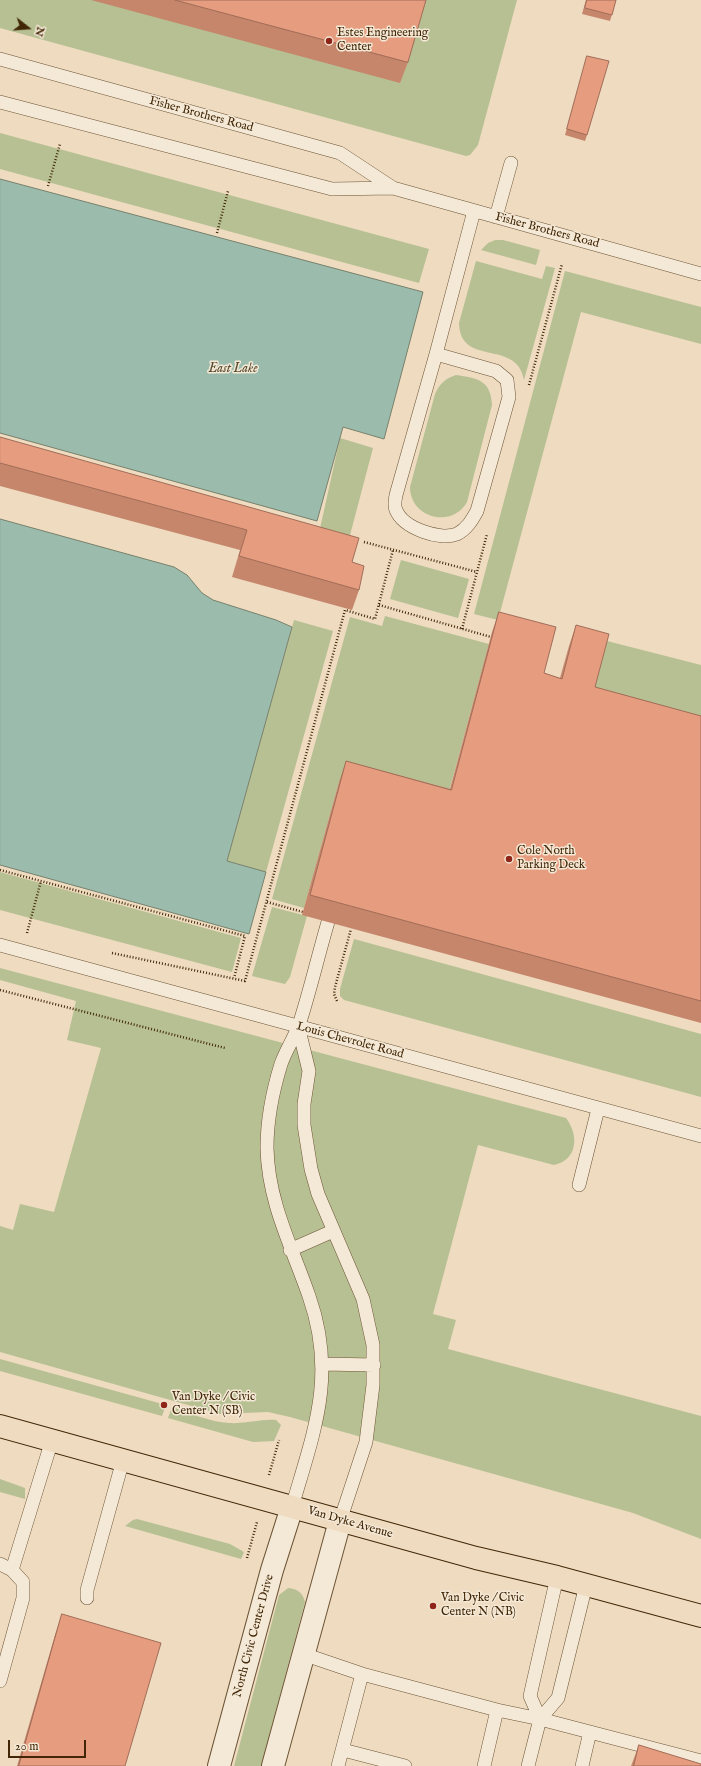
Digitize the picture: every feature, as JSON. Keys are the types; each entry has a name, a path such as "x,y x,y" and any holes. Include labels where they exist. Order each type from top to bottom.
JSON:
{"main road":[{"name":"Van Dyke Avenue","path":"0,1426 476,1558 557,1577 701,1616"}],"street":[{"name":"North Civic Center Drive","path":"219,1766 272,1570 292,1507"},
{"path":"273,1766 340,1521"}],"lane":[{"name":"Fisher Brothers Road","path":"0,59 340,153 393,188"},
{"name":"Fisher Brothers Road","path":"0,102 332,189 393,188 701,274"},
{"path":"496,217 511,163"},
{"path":"436,354 496,371 507,380 509,397 477,511 470,524 458,534 445,537 414,528 402,520 395,509 396,495 436,354 474,211"},
{"path":"292,1507 319,1416 323,1364 318,1330 310,1297 290,1250 273,1195 268,1172 267,1147 271,1104 281,1063 298,1026 328,922"},
{"name":"Louis Chevrolet Road","path":"0,945 701,1136"},
{"path":"298,1026 309,1071 304,1104 306,1144 318,1194 363,1299 372,1339 374,1365 372,1405 366,1442 340,1521"},
{"path":"579,1185 598,1109"},
{"path":"290,1250 333,1231"},
{"path":"323,1364 374,1365"},
{"path":"12,1570 52,1440"},
{"path":"87,1598 86,1590 124,1460"},
{"path":"0,1564 12,1570 23,1582 23,1598 0,1680"},
{"path":"540,1719 530,1696 557,1577"},
{"path":"528,1766 540,1719 558,1698 586,1585"},
{"path":"303,1654 362,1674 497,1710 540,1719 701,1761"},
{"path":"338,1766 362,1674"},
{"path":"484,1766 497,1710"},
{"path":"582,1766 590,1732"},
{"path":"343,1750 405,1766"}],"path":[{"path":"48,186 60,144"},
{"path":"217,233 228,190"},
{"path":"364,542 477,572"},
{"path":"111,953 245,981 345,610 375,619 393,550"},
{"path":"379,605 491,637"},
{"path":"0,870 245,936 234,978"},
{"path":"20,934 27,936 42,882"},
{"path":"267,902 303,912"},
{"path":"337,1001 334,994 335,987 351,929"},
{"path":"0,990 225,1048"}],"shaded area":[{"path":"0,0 517,0 478,145 470,155 466,156 0,28"},
{"path":"0,133 429,249 419,283 0,169"},
{"path":"495,240 503,240 540,250 536,265 481,250 488,243"},
{"path":"476,261 542,279 546,266 555,268 524,380 519,367 511,360 501,355 478,350 469,345 462,337 459,323"},
{"path":"565,271 701,307 701,344 581,312 498,620 474,614"},
{"path":"456,375 476,379 486,385 489,390 492,405 467,502 460,510 452,515 442,517 433,516 424,512 417,506 412,498 410,487 435,394 443,382"},
{"path":"340,438 373,448 349,539 319,533"},
{"path":"401,560 469,579 458,618 390,599"},
{"path":"385,616 489,644 444,810 339,782 304,908 272,899 350,617 382,626"},
{"path":"294,620 333,631 266,872 227,861"},
{"path":"607,641 701,665 701,722 591,693"},
{"path":"0,872 241,938 232,972 0,910"},
{"path":"272,907 307,916 290,977 285,984 252,976"},
{"path":"354,939 701,1034 701,1097 344,1000 340,996 340,989"},
{"path":"0,968 566,1118 573,1132 574,1146 568,1158 554,1165 478,1145 433,1314 456,1320 448,1349 701,1416 701,1539 633,1513 290,1417 268,1412 220,1414 0,1352 0,1226 13,1230 20,1204 54,1212 101,1048 67,1040 76,1001 0,980"},
{"path":"0,1359 166,1405 162,1416 0,1371"},
{"path":"172,1407 215,1421 235,1423 276,1420 281,1425 274,1441 253,1442 168,1418"},
{"path":"0,1479 25,1488 25,1499 0,1492"},
{"path":"137,1519 230,1544 244,1552 241,1559 125,1526"},
{"path":"288,1588 295,1589 300,1592 305,1602 261,1766 234,1766 279,1595"}],"water":[{"name":"East Lake","path":"0,179 423,292 384,439 343,427 317,521 0,433"},
{"path":"0,519 174,567 187,575 202,593 213,600 276,620 292,627 227,861 266,872 249,934 0,865"}],"building":[{"path":"175,0 426,0 408,62"},
{"path":"587,0 616,0 612,15 585,8"},
{"path":"587,56 609,61 587,135 567,129"},
{"path":"0,437 359,538 352,562 364,566 359,590 239,556 247,530 0,463"},
{"name":"Cole North Parking Deck","path":"499,612 556,627 544,673 562,679 576,625 609,634 595,687 701,716 701,1001 310,895 346,761 451,790"},
{"path":"62,1614 161,1643 125,1766 19,1766"},
{"path":"639,1745 701,1764 701,1766 634,1766"}],"place":[{"name":"Estes Engineering Center","path":"329,41"},
{"name":"Cole North Parking Deck","path":"509,859"},
{"name":"Van Dyke / Civic Center N (SB)","path":"164,1405"},
{"name":"Van Dyke / Civic Center N (NB)","path":"433,1606"}]}
